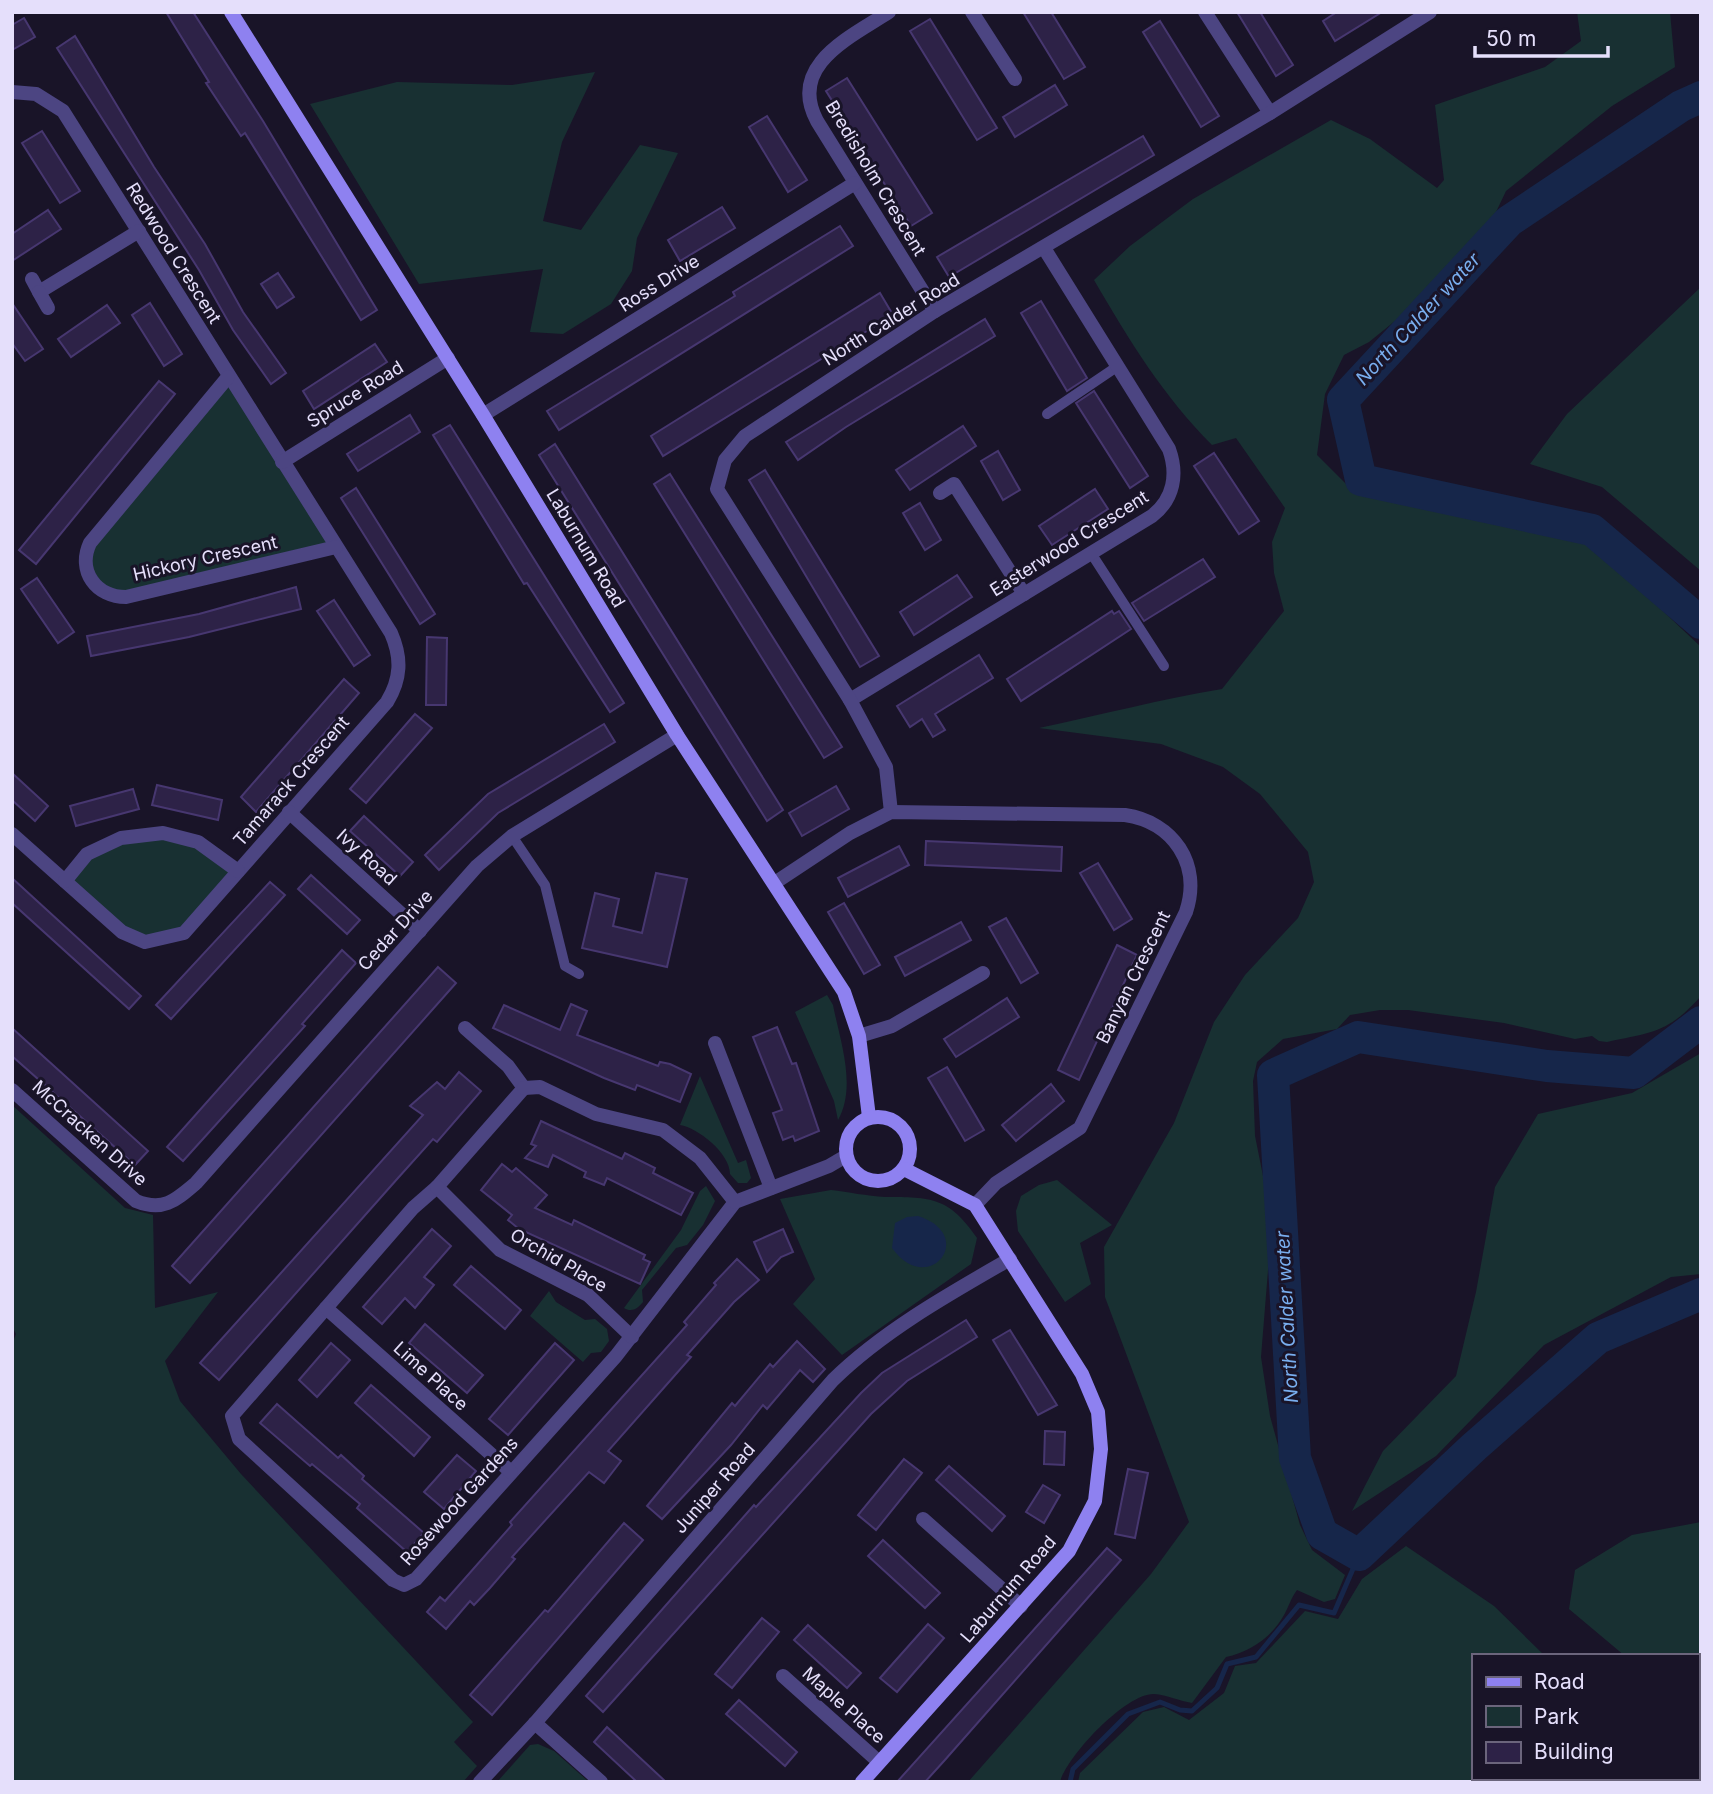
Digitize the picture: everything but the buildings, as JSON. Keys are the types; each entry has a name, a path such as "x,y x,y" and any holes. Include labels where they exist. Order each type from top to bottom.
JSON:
{"street":[{"name":"Laburnum Road","path":"231,12 448,358 677,735 776,882 844,992 859,1036 869,1118"},
{"name":"Bredisholm Crescent","path":"889,12 828,52 816,66 809,86 812,113 935,312"},
{"path":"972,12 1015,79"},
{"path":"1205,12 1270,113"},
{"name":"North Calder Road","path":"891,813 886,767 850,700 717,488 725,460 745,436 935,312 1270,113 1430,12"},
{"name":"Redwood Crescent","path":"12,92 36,94 63,111 282,462"},
{"name":"Ross Drive","path":"483,415 855,183"},
{"path":"48,308 35,286 139,231"},
{"name":"Easterwood Crescent","path":"850,700 1162,508 1173,481 1169,449 1044,248"},
{"name":"Spruce Road","path":"282,462 448,358"},
{"name":"Hickory Crescent","path":"228,377 90,542 85,564 91,580 109,595 126,597 336,547"},
{"name":"Tamarack Crescent","path":"12,834 122,932 145,942 184,933 387,702 399,673 398,653 391,633 282,462"},
{"path":"940,493 954,484 1024,594"},
{"name":"Cedar Drive","path":"181,1196 196,1183 477,866 512,836 677,735"},
{"name":"Ivy Road","path":"289,812 420,931"},
{"name":"Banyan Crescent","path":"776,882 850,833 891,813 1138,817 1163,828 1173,838 1190,871 1189,903 1171,948 1080,1128 996,1183 975,1205"},
{"path":"65,881 87,854 121,838 163,833 198,842 238,871"},
{"path":"859,1036 892,1026 983,973"},
{"path":"466,1028 508,1066 524,1088 540,1087 596,1114 663,1130 700,1158 735,1202 829,1166 846,1156"},
{"path":"715,1043 771,1188"},
{"name":"Rosewood Gardens","path":"524,1088 437,1187 413,1208 237,1409 232,1425 239,1439 393,1580 409,1584 416,1579 632,1337 735,1202"},
{"name":"McCracken Drive","path":"12,1090 136,1201 150,1207 162,1206 181,1196"},
{"path":"883,1116 901,1126 909,1146 904,1169 889,1180 866,1180 850,1165 846,1156 849,1135 856,1125 869,1118 883,1116"},
{"path":"904,1169 975,1205"},
{"name":"Orchid Place","path":"437,1187 499,1250 588,1295 632,1337"},
{"name":"Laburnum Road","path":"862,1782 1069,1551 1095,1501 1101,1449 1098,1412 1082,1374 975,1205"},
{"name":"Juniper Road","path":"480,1782 535,1723 842,1371 944,1297 1010,1259"},
{"name":"Lime Place","path":"326,1308 511,1472"},
{"path":"923,1519 1020,1606"},
{"name":"Maple Place","path":"783,1676 879,1762"},
{"path":"535,1723 601,1782"}],"lane":[{"path":"1047,414 1118,366"},
{"path":"1091,553 1164,666"},
{"path":"512,836 545,884 565,966 579,974"}],"green space":[{"path":"1577,12 1670,12 1675,67 1612,106 1506,191 1487,231 1400,317 1369,342 1344,355 1325,394 1317,455 1347,485 1494,518 1593,545 1701,647 1701,996 1679,1017 1659,1029 1607,1042 1592,1036 1575,1039 1504,1023 1408,1010 1380,1010 1350,1015 1337,1029 1283,1039 1257,1062 1253,1081 1255,1136 1272,1221 1261,1357 1270,1416 1300,1525 1312,1550 1345,1575 1335,1599 1324,1602 1297,1590 1279,1623 1267,1637 1244,1651 1226,1657 1192,1703 1154,1694 1142,1696 1128,1704 1085,1742 1060,1782 968,1782 1151,1574 1189,1522 1105,1297 1104,1247 1174,1123 1214,1022 1245,975 1298,918 1314,882 1308,852 1260,794 1223,767 1161,744 1039,728 1222,689 1284,611 1274,573 1272,542 1285,508 1236,438 1212,445 1178,407 1134,346 1094,280 1130,246 1193,199 1331,120 1370,139 1437,188 1444,180 1435,105 1545,67 1581,41"},
{"path":"595,72 562,142 543,221 581,230 640,145 678,153 637,238 632,271 611,304 563,334 530,332 543,269 419,284 310,104 397,82 512,85"},
{"path":"1701,287 1701,571 1602,487 1530,464 1567,414"},
{"path":"228,377 336,547 109,595 85,557"},
{"path":"163,833 198,842 238,871 184,933 146,942 65,881 87,854"},
{"path":"827,995 833,1005 847,1078 844,1107 838,1120 834,1101 795,1012"},
{"path":"1701,1053 1701,1274 1671,1277 1544,1345 1436,1456 1352,1511 1383,1451 1456,1376 1476,1292 1495,1187 1538,1114 1632,1093"},
{"path":"700,1076 738,1163 746,1160 751,1178 747,1183 738,1183 730,1174 725,1158 704,1136 680,1125"},
{"path":"12,1105 125,1208 153,1215 155,1308 218,1292 165,1361 180,1401 241,1474 473,1722 454,1742 477,1766 463,1782 12,1782 12,1344 16,1334 12,1326"},
{"path":"1057,1180 1112,1225 1080,1243 1091,1284 1065,1302 1018,1231 1016,1211 1021,1196 1039,1185"},
{"path":"706,1186 715,1201 703,1225 687,1245 676,1248 642,1290 643,1302 632,1310 624,1308 681,1230 700,1191"},
{"path":"831,1190 938,1202 957,1214 977,1238 971,1264 842,1355 793,1304 815,1279 780,1199"},
{"path":"549,1291 556,1302 585,1320 595,1319 607,1329 609,1341 601,1352 591,1353 583,1362 530,1316"},
{"path":"1701,1522 1701,1672 1699,1654 1623,1654 1569,1609 1575,1570 1632,1535"},
{"path":"1406,1546 1494,1606 1543,1654 1472,1654 1472,1780 1575,1782 1078,1782 1080,1773 1143,1712 1164,1707 1189,1720 1224,1693 1235,1666 1256,1663 1305,1611 1338,1619 1362,1579"},
{"path":"538,1744 554,1751 589,1782 497,1782 530,1745"}],"water":[{"path":"918,1216 936,1225 944,1236 946,1248 941,1258 932,1265 920,1267 906,1262 892,1248 895,1223 907,1217"}],"waterway":[{"name":"North Calder water","path":"1701,97 1681,106 1509,221 1343,400 1361,480 1592,530 1701,623"},
{"name":"North Calder water","path":"1701,1022 1634,1073 1547,1066 1358,1037 1273,1075 1295,1458 1322,1534 1359,1555 1474,1447 1598,1338 1701,1294"},
{"path":"1070,1782 1073,1769 1128,1714 1160,1702 1180,1710 1192,1711 1217,1688 1227,1664 1256,1657 1299,1605 1334,1613 1359,1555"}]}
